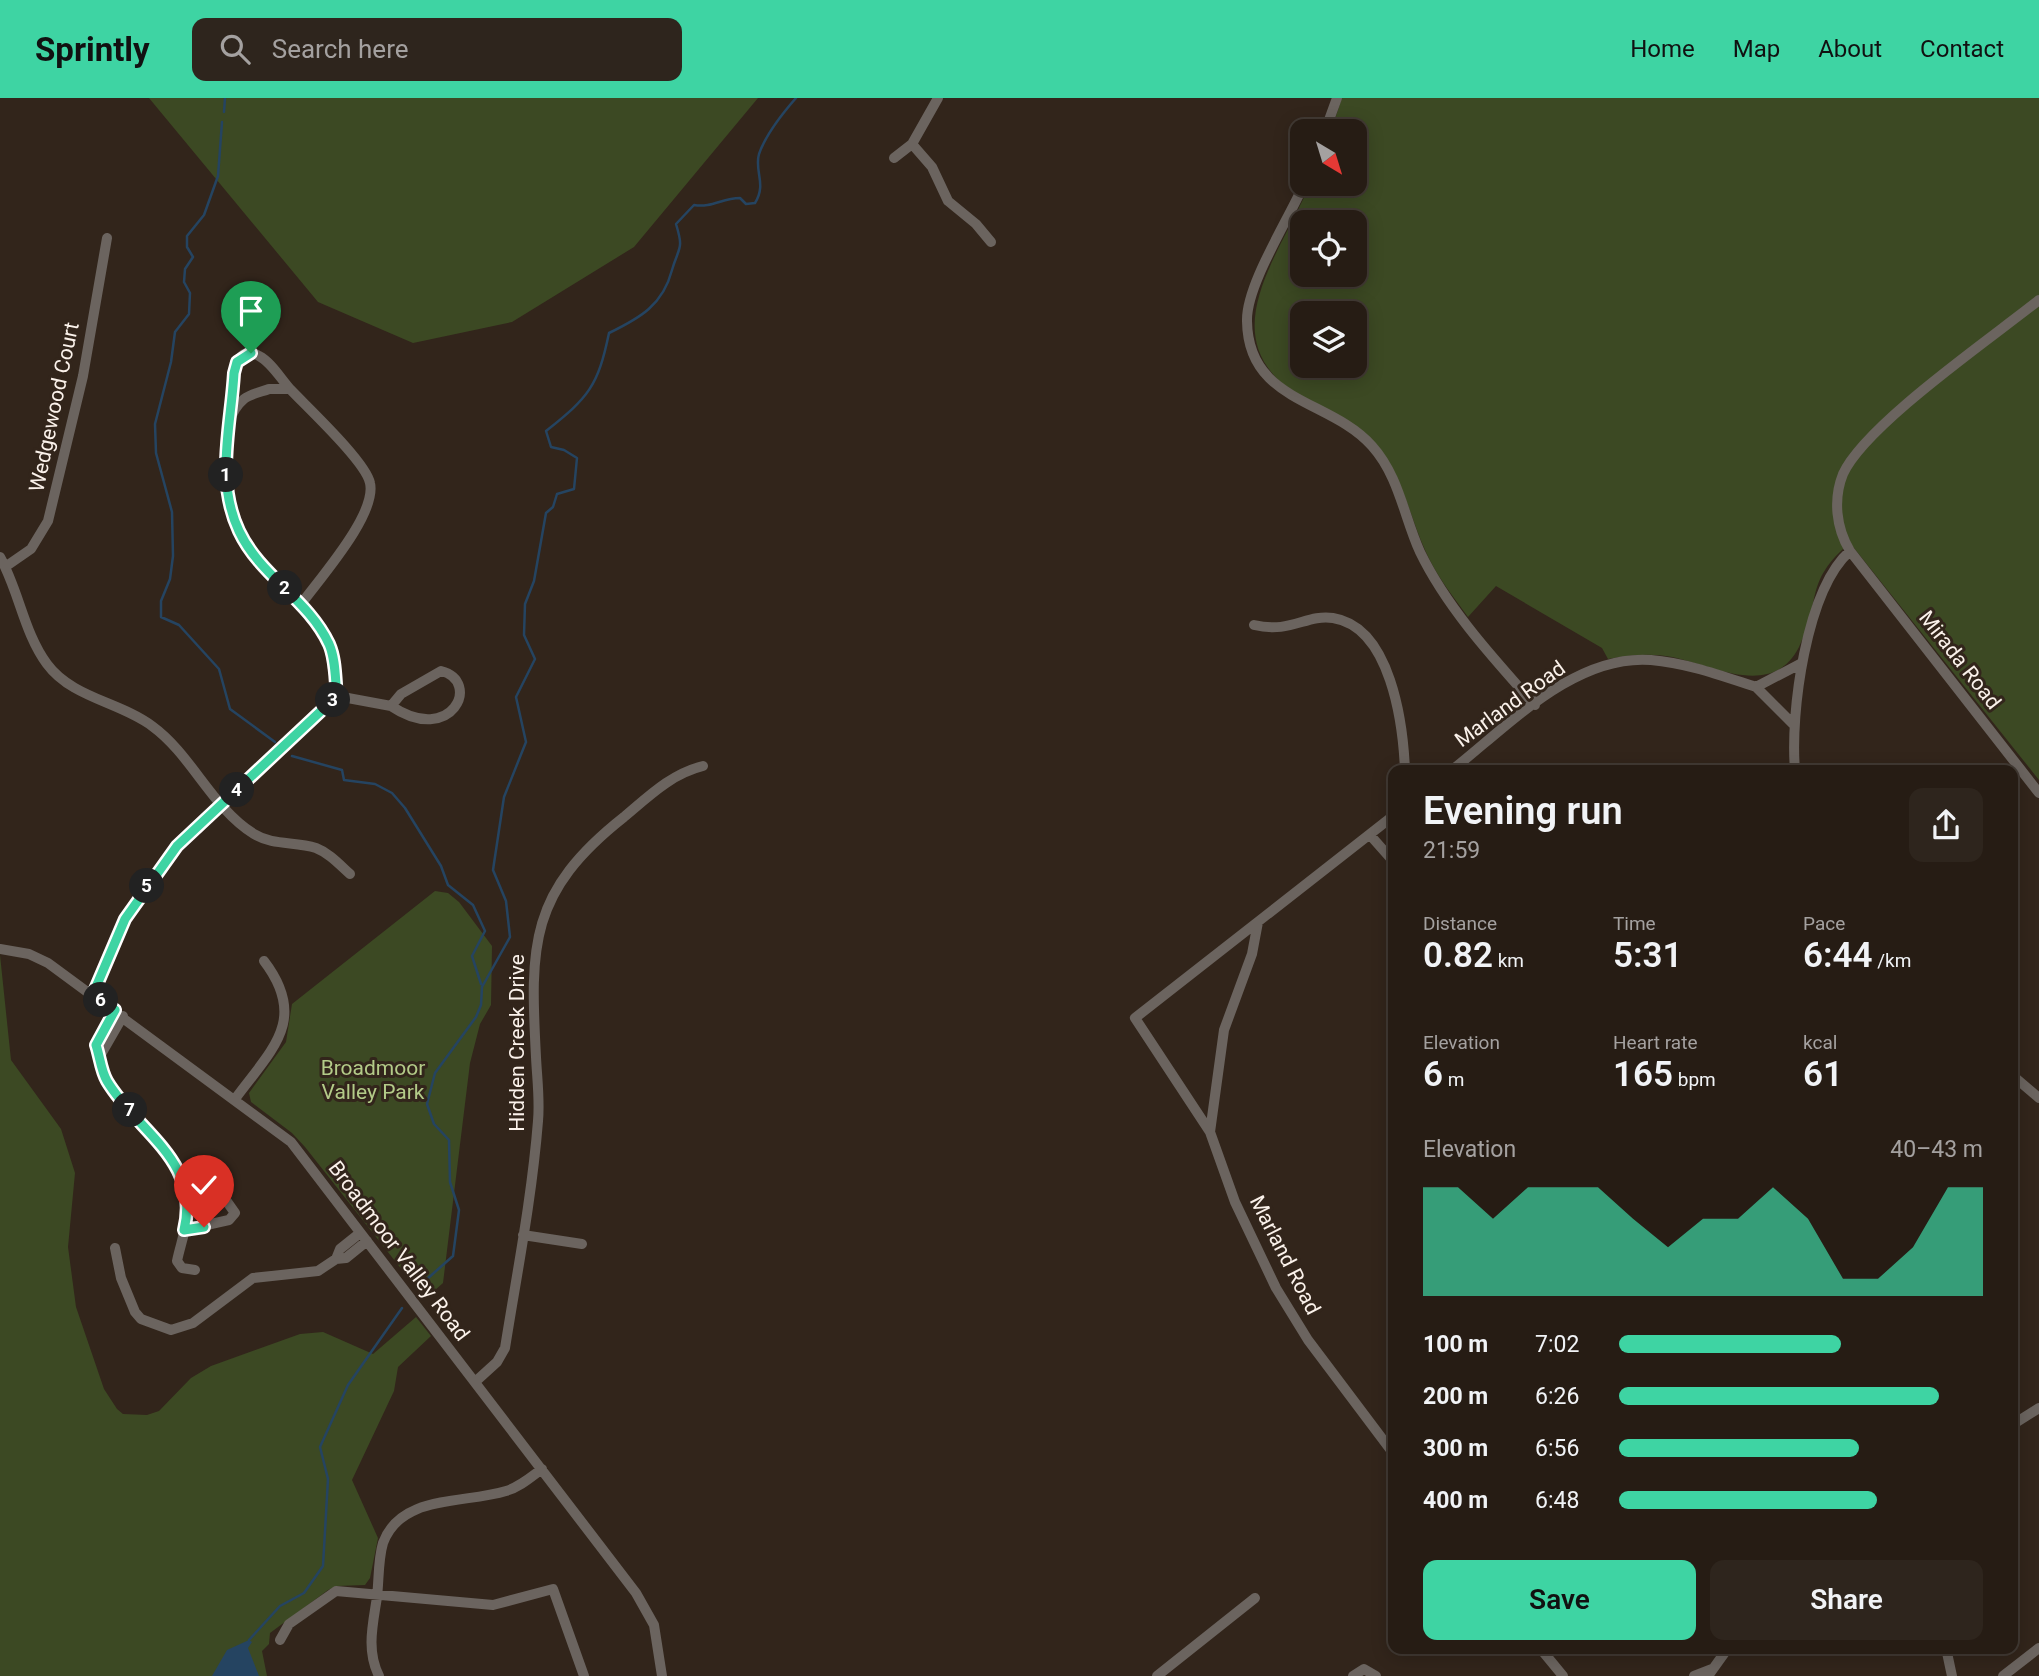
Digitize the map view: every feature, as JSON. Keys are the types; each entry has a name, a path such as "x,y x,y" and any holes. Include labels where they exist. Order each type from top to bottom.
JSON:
{"street":[{"path":"894,158 912,144 923,119 938,98"},
{"path":"1329,119 1336,98"},
{"path":"912,144 932,167 948,201 976,224 991,242"},
{"path":"1298,196 1251,297 1247,320 1253,349 1265,372 1284,391 1352,429 1372,445 1395,483 1420,552 1438,584 1535,705"},
{"name":"Wedgewood Court","path":"3,562 31,549 48,521 83,376 107,238"},
{"name":"Mirada Road","path":"2017,765 1850,551 1841,535 1837,509 1840,484 1857,452 1882,426 2039,300"},
{"path":"302,603 363,517 370,500 370,482 359,463 261,356 251,353 243,355 237,362 234,373 231,415 225,444 226,483 239,532 273,576 302,603 329,643 337,696"},
{"path":"231,415 245,398 269,389 290,389"},
{"path":"1795,765 1794,725 1802,663 1827,580 1839,561 1850,551"},
{"path":"3,562 35,646 49,667 67,683 158,730 221,805 252,834 278,843 315,848 350,874"},
{"path":"1254,625 1282,629 1322,618 1334,618 1354,626 1364,635 1378,655 1395,694 1404,765"},
{"name":"Marland Road","path":"1458,765 1559,688 1591,671 1629,661 1648,660 1684,665 1756,687"},
{"path":"1794,725 1756,687 1802,663"},
{"path":"337,696 391,706 406,716 429,722 450,713 457,704 458,681 452,674 441,671 432,674 401,694 391,706"},
{"path":"93,994 138,899 177,846 337,696"},
{"name":"Hidden Creek Drive","path":"475,1382 497,1362 505,1348 523,1234 539,1119 533,961 549,903 579,856 599,836 680,772 703,766"},
{"name":"Mirada Road","path":"2018,766 2039,793"},
{"name":"Marland Road","path":"1388,820 1135,1018 1210,1132 1235,1202 1276,1288 1308,1340 1388,1446"},
{"path":"1370,835 1388,855"},
{"name":"Marland Road","path":"1210,1132 1224,1030 1252,954 1258,922"},
{"name":"Broadmoor Valley Road","path":"0,949 38,959 93,994 291,1142 646,1608 654,1625 662,1676"},
{"path":"235,1099 284,1029 286,1004 281,987 264,961"},
{"path":"119,1013 100,1056 106,1080 171,1157 183,1181 188,1200 177,1261 182,1268 195,1270"},
{"path":"2018,1080 2039,1098"},
{"path":"183,1181 211,1180 235,1213 229,1220 184,1230"},
{"path":"523,1234 582,1244"},
{"path":"115,1248 124,1287 135,1312 141,1319 171,1330 193,1323 253,1278 312,1272 336,1259 340,1249 363,1237"},
{"path":"2018,1422 2039,1408"},
{"path":"379,1676 371,1653 384,1541 394,1525 408,1513 423,1506 507,1491 542,1469"},
{"path":"280,1640 289,1624 330,1593 343,1590 492,1605 553,1589 584,1676"},
{"path":"1157,1676 1255,1598"},
{"path":"2003,1676 2039,1648"},
{"path":"1545,1654 1563,1676"},
{"path":"1694,1676 1710,1672 1724,1654"},
{"path":"1947,1654 1952,1676"},
{"path":"1353,1676 1364,1669 1376,1676"}],"green space":[{"path":"149,98 758,98 634,247 512,322 413,343 318,302"},
{"path":"1342,98 2039,98 2039,780 1850,543 1825,569 1819,581 1799,647 1787,663 1774,672 1758,676 1741,675 1664,656 1640,655 1608,659 1602,648 1496,586 1468,617 1429,559 1400,485 1380,449 1363,431 1344,418 1301,397 1273,374 1259,350 1255,324 1259,296 1290,225 1290,287 1367,287 1367,210 1297,210 1304,196 1367,196 1367,119 1335,119"},
{"name":"Broadmoor Valley Park","path":"435,891 448,893 459,902 492,946 491,1005 480,1024 470,1063 443,1283 425,1299 305,1147 292,1133 251,1102 249,1093 286,1042 292,1004"},
{"path":"0,955 11,1060 61,1129 75,1173 68,1247 76,1307 104,1389 117,1409 123,1414 147,1415 159,1411 191,1378 211,1366 300,1334 323,1332 373,1354 416,1317 431,1336 398,1367 394,1391 352,1480 378,1538 370,1578 365,1585 337,1586 328,1590 270,1633 269,1644 262,1651 267,1676 0,1676"}],"water":[{"path":"249,1640 252,1642 248,1648 259,1676 212,1676 227,1650"}],"waterway":[{"path":"224,112 225,98"},
{"path":"418,1287 453,1256 459,1210 450,1182 449,1140 434,1124 427,1104 435,1073 476,1017 481,1005 482,987 510,937 506,901 493,870 504,797 526,742 516,697 535,659 524,635 525,604 534,581 546,513 553,507 557,494 574,489 577,458 564,450 551,447 546,431 590,389 601,366 609,333 640,316 663,292 680,248 676,224 694,205 740,198 746,204 755,203 760,190 759,154 770,132 796,98"},
{"path":"222,122 218,176 204,215 187,236 187,247 193,257 185,269 184,282 190,293 189,314 175,332 171,362 155,424 156,453 172,512 173,556 170,579 161,601 161,617 179,625 219,669 230,709 275,742"},
{"path":"292,756 342,770 344,780 375,784 392,793 405,808 441,866 448,885 473,905 485,931 472,956 481,984"},
{"path":"249,1640 280,1606 304,1593 323,1566 328,1479 320,1447 348,1385 402,1308"}],"route":[{"path":"204,1227 184,1230 188,1200 183,1181 171,1157 106,1080 96,1045 99,1035 115,1010 93,994 125,919 177,846 337,696 334,660 329,643 302,603 280,584 251,550 239,532 232,511 226,483 225,444 237,362 243,355 251,353"}]}
